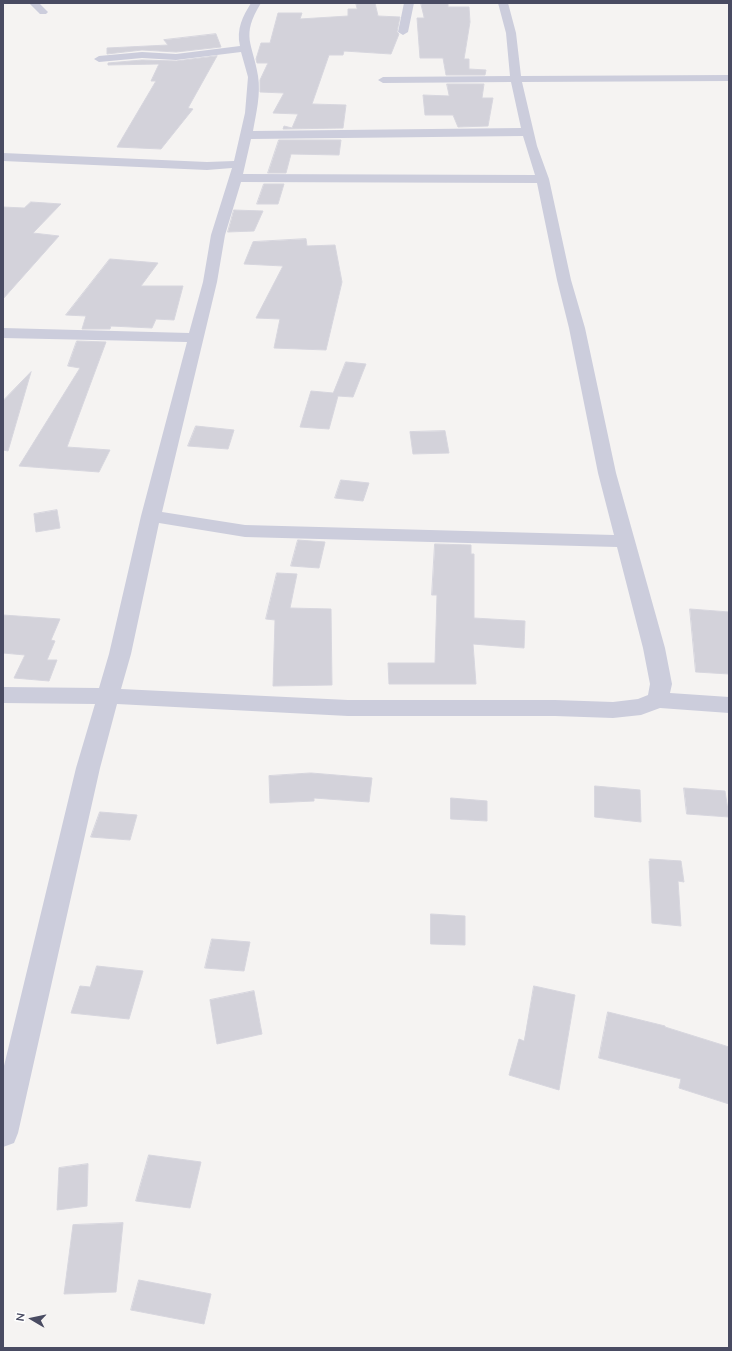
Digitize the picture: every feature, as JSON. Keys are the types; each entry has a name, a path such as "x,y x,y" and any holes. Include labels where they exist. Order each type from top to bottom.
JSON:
{"street":[{"path":"34,3 43,12"},
{"path":"3,1133 88,768 120,654 151,516 210,282 218,235 237,171 251,113 253,77 245,48 244,29 248,16 256,3"},
{"path":"403,32 409,3"},
{"path":"503,3 511,33 519,96 528,132 543,179 564,280 577,328 607,473 654,648 661,684 658,700"},
{"path":"99,59 142,55 176,57 245,48"},
{"path":"383,80 516,78 729,78"},
{"path":"246,135 528,132"},
{"path":"3,157 207,166 237,171 543,179"},
{"path":"3,333 196,338"},
{"path":"151,516 245,532 626,541"},
{"path":"3,695 107,696 348,708 555,708 613,710 641,707 658,700 729,705"}],"building":[{"path":"356,3 375,3 378,16 400,17 397,32 399,34 391,54 344,51 343,55 329,55 312,104 346,105 343,128 283,129 284,126 292,128 298,114 273,113 284,93 260,92 260,80 268,63 257,63 256,59 261,43 270,43 278,13 302,13 300,19 348,16 348,9 357,9"},
{"path":"421,3 448,3 448,7 469,7 470,22 464,59 469,59 469,69 486,70 485,75 446,75 443,58 420,58 417,18 424,18"},
{"path":"216,34 221,47 176,52 142,50 107,54 107,48 168,45 164,40"},
{"path":"217,56 188,108 193,109 161,149 117,147 156,81 151,81 159,64 108,65 108,63 142,60 176,61"},
{"path":"447,84 484,84 482,98 493,98 488,126 458,127 453,115 425,115 423,95 449,96"},
{"path":"279,140 341,140 339,155 291,154 286,173 268,173"},
{"path":"264,184 284,184 278,204 257,204"},
{"path":"31,202 61,204 33,233 59,236 3,299 3,207 24,208"},
{"path":"234,210 263,211 254,231 228,232"},
{"path":"306,239 307,246 335,245 342,282 326,350 274,348 280,319 256,318 283,266 244,264 253,242"},
{"path":"110,259 158,263 141,286 183,286 174,320 156,319 152,328 111,326 110,329 82,329 86,316 66,315"},
{"path":"77,341 106,342 67,447 110,450 99,472 19,466 80,368 68,366"},
{"path":"346,362 366,364 353,397 338,396 329,429 300,427 311,391 333,393"},
{"path":"31,372 8,451 3,450 3,401"},
{"path":"196,426 234,430 228,449 188,446"},
{"path":"445,431 449,453 413,454 410,432"},
{"path":"341,480 369,483 363,501 335,498"},
{"path":"57,510 60,528 36,532 34,514"},
{"path":"298,540 325,542 319,568 291,566"},
{"path":"435,544 471,545 471,554 474,554 474,618 525,621 524,648 473,644 476,684 389,684 388,663 435,663 437,595 432,595"},
{"path":"277,573 297,574 290,608 331,609 332,685 273,686 275,620 266,619"},
{"path":"690,609 729,612 729,674 696,672"},
{"path":"3,615 60,619 51,640 55,641 47,660 57,660 49,681 14,678 25,655 3,653"},
{"path":"311,773 372,778 369,802 314,798 314,801 270,803 269,776"},
{"path":"595,786 640,790 641,822 595,817"},
{"path":"684,788 725,791 729,817 687,814"},
{"path":"451,798 487,801 487,821 451,819"},
{"path":"100,812 137,815 130,840 91,837"},
{"path":"650,859 681,861 684,882 678,881 681,926 652,923"},
{"path":"431,914 465,916 465,945 431,944"},
{"path":"212,939 250,942 244,971 205,968"},
{"path":"97,966 143,971 129,1019 71,1013 80,986 90,987"},
{"path":"534,986 575,995 559,1090 509,1075 519,1039 524,1041"},
{"path":"254,991 262,1034 217,1044 210,1000"},
{"path":"608,1012 665,1026 729,1047 729,1104 679,1088 681,1079 599,1058"},
{"path":"149,1155 201,1162 190,1208 136,1201"},
{"path":"88,1164 87,1206 57,1210 59,1168"},
{"path":"123,1223 116,1292 64,1294 73,1225"},
{"path":"139,1280 211,1294 204,1324 131,1310"}]}
